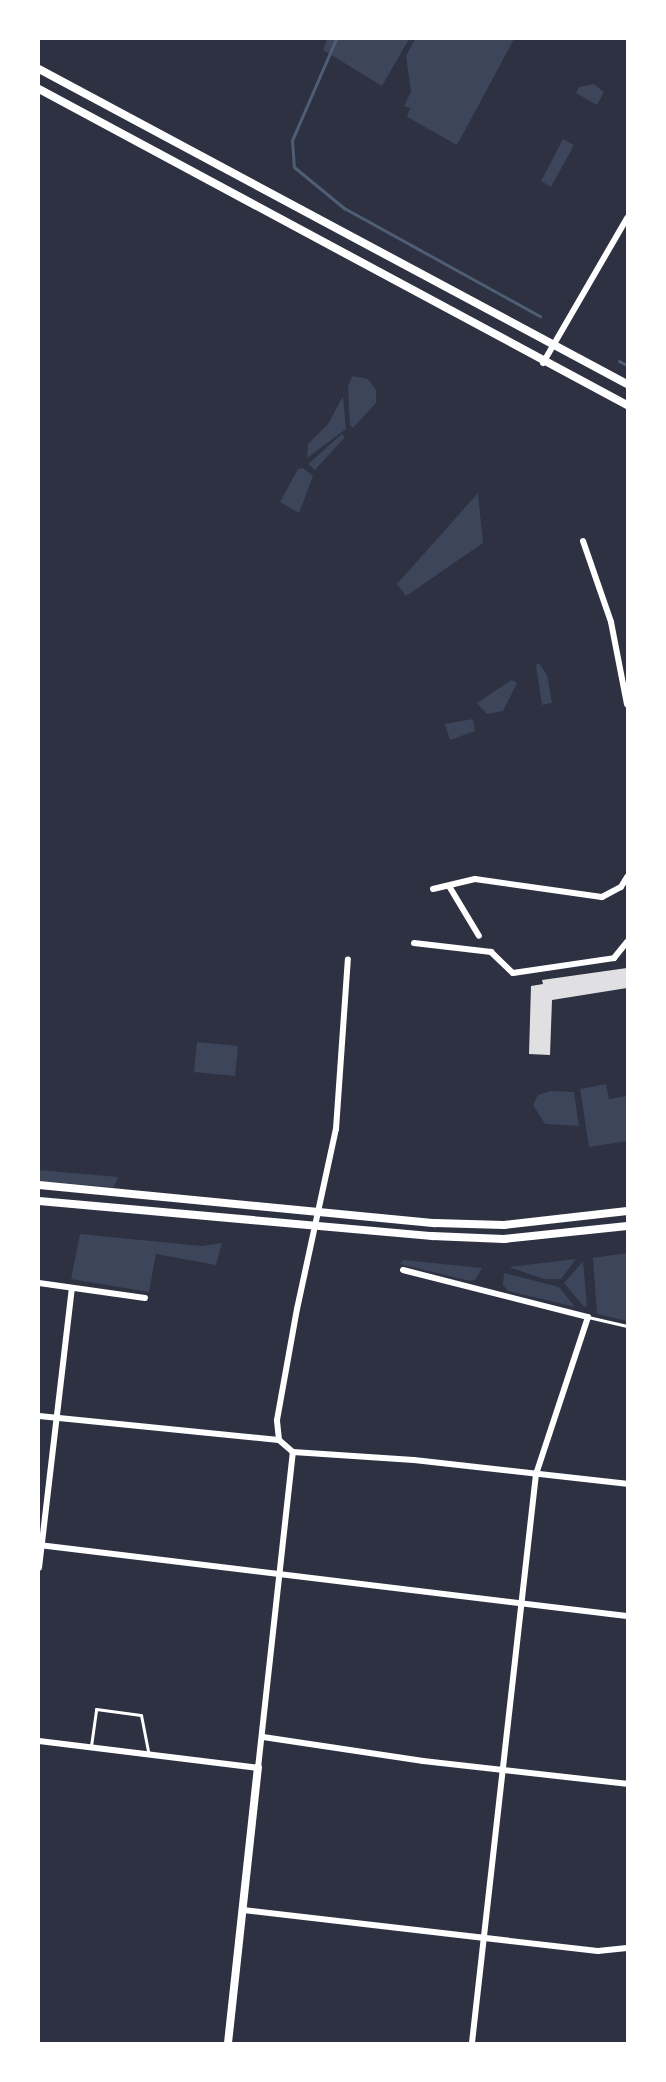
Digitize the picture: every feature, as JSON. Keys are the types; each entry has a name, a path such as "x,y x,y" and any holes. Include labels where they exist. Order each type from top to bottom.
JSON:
{"main road":[{"path":"39,1185 320,1214 504,1225 627,1211"},
{"path":"39,1201 317,1226 504,1239 627,1226"}],"street":[{"path":"39,69 311,218 627,384"},
{"path":"39,89 543,363 627,405"},
{"path":"226,190 237,186 236,177"},
{"path":"304,233 303,220 311,218"},
{"path":"543,363 627,218"},
{"path":"584,542 611,622 627,704"},
{"path":"433,889 475,879 602,897 621,887 627,877"},
{"path":"448,886 479,936"},
{"path":"414,943 491,952 513,973 614,958 627,942"},
{"path":"279,1440 277,1420 297,1309 320,1214 336,1129 348,959"},
{"path":"403,1270 588,1317 536,1474 472,2043"},
{"path":"39,1283 145,1298"},
{"path":"39,1568 72,1288"},
{"path":"39,1416 279,1440 293,1452 627,1484"},
{"path":"228,2043 293,1452"},
{"path":"40,1545 521,1605 627,1616"},
{"path":"263,1737 503,1770 627,1784"},
{"path":"39,1741 148,1752 258,1768"},
{"path":"243,1910 483,1935 598,1951 627,1948"}],"lane":[{"path":"588,1317 627,1326"},
{"path":"91,1746 96,1708 141,1715 148,1752"}],"shaded area":[{"path":"327,39 409,39 382,86 323,50"},
{"path":"415,39 514,39 457,145 407,117 410,108 404,106 411,92 406,56"},
{"path":"594,84 604,92 597,105 576,93 579,87"},
{"path":"563,139 574,145 551,187 541,181"},
{"path":"352,376 368,379 376,390 376,403 353,428 350,425 348,387"},
{"path":"343,396 346,429 307,458 308,444 328,424"},
{"path":"342,434 345,437 315,470 308,464"},
{"path":"303,468 313,476 299,513 280,502 298,469"},
{"path":"478,493 483,543 406,596 397,584"},
{"path":"539,663 547,675 552,703 542,705 536,665"},
{"path":"511,680 517,683 503,711 487,714 477,703"},
{"path":"473,719 475,731 450,740 445,724"},
{"path":"197,1042 238,1046 235,1076 194,1072"},
{"path":"606,1084 609,1099 627,1096 627,1141 589,1147 580,1089"},
{"path":"550,1091 574,1092 579,1126 545,1124 533,1105 538,1095"},
{"path":"39,1170 118,1177 114,1187 39,1181"},
{"path":"80,1234 202,1246 222,1243 216,1265 156,1254 149,1292 71,1279"},
{"path":"627,1253 627,1321 597,1314 593,1258"},
{"path":"576,1259 561,1279 544,1279 509,1267"},
{"path":"403,1260 482,1268 475,1280 470,1281 400,1264"},
{"path":"583,1261 587,1306 584,1307 564,1283"},
{"path":"504,1273 559,1287 575,1307 508,1291 503,1285"}],"building":[{"path":"627,968 627,988 552,1000 550,1055 529,1054 531,986 543,984 542,980"}],"waterway":[{"path":"336,39 292,140 294,167 344,208 540,316"},
{"path":"619,361 627,365"}]}
